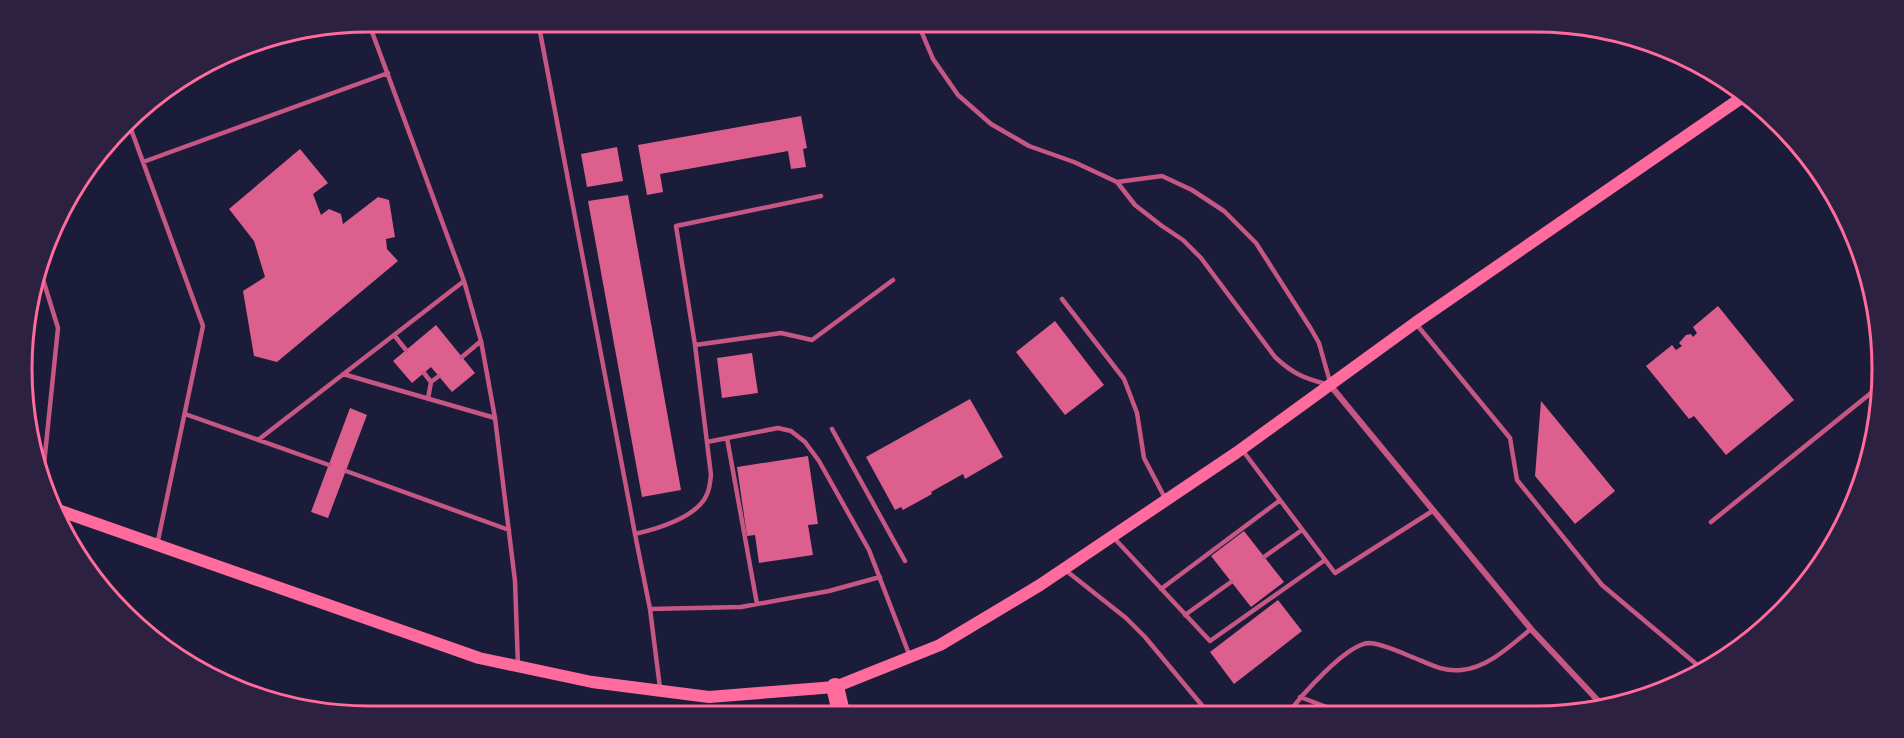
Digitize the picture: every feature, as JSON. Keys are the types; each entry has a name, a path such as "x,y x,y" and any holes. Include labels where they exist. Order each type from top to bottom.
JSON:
{"highway":[{"path":"835,687 840,706"}],"main road":[{"path":"63,512 479,658 592,682 708,697 835,687 940,645 1064,569 1242,449 1415,323 1739,100"}],"street":[{"path":"1330,385 1532,629 1598,701"}],"lane":[{"path":"372,32 464,281 481,341 495,418 515,581 518,666"},
{"path":"540,32 650,609 660,691"},
{"path":"922,32 933,59 958,95 991,124 1029,146 1074,162 1117,183 1135,205 1183,240 1201,258 1275,357 1287,369 1303,378 1330,385 1319,343 1311,329 1256,243 1224,211 1192,190 1162,176 1117,183"},
{"path":"143,162 388,73"},
{"path":"131,129 203,326 157,546"},
{"path":"635,534 664,527 691,512 707,496 711,475 695,345 676,225 821,196"},
{"path":"695,345 781,333 812,340 893,280"},
{"path":"43,281 58,328 44,461"},
{"path":"258,440 464,281"},
{"path":"1062,299 1124,379 1137,413 1144,458 1166,500"},
{"path":"1415,323 1510,438 1517,480 1602,585 1697,665"},
{"path":"394,335 406,350"},
{"path":"462,357 481,341"},
{"path":"424,373 431,382"},
{"path":"344,375 495,418"},
{"path":"428,399 431,382 439,376"},
{"path":"1711,522 1872,392"},
{"path":"184,414 329,465"},
{"path":"707,442 778,428 791,431 805,442 819,461 869,550 910,657"},
{"path":"832,429 905,561"},
{"path":"727,438 757,604"},
{"path":"1242,449 1335,573 1434,510"},
{"path":"346,471 509,530"},
{"path":"1161,589 1279,501"},
{"path":"1264,557 1302,530"},
{"path":"1112,536 1210,641 1325,560"},
{"path":"1064,569 1126,618 1145,637 1202,706"},
{"path":"650,609 741,607 829,591 880,577"},
{"path":"1185,615 1231,582"},
{"path":"1294,706 1346,653 1362,644 1377,645 1443,669 1463,670 1497,656 1532,629"},
{"path":"1300,697 1324,706"}],"building":[{"path":"801,116 807,148 803,149 806,167 791,169 788,151 660,174 663,192 647,195 638,145"},
{"path":"617,147 623,181 587,187 581,154"},
{"path":"300,149 328,183 313,194 321,215 329,209 341,214 343,224 378,197 389,200 395,237 386,239 387,249 398,261 277,362 254,356 243,291 265,277 254,241 229,209"},
{"path":"628,195 681,490 642,497 588,201"},
{"path":"1718,306 1794,400 1726,455 1694,416 1689,419 1646,366 1672,345 1676,350 1682,346 1679,343 1686,335 1691,334 1693,337 1697,333 1693,327"},
{"path":"1055,321 1104,385 1065,415 1016,352"},
{"path":"436,325 475,373 452,392 431,367 412,383 393,361"},
{"path":"752,353 758,393 722,398 717,358"},
{"path":"970,399 1003,457 965,479 963,474 903,510 901,507 895,510 866,457"},
{"path":"1541,401 1615,491 1575,524 1535,476"},
{"path":"350,408 367,415 328,518 311,512"},
{"path":"808,456 818,524 808,525 813,555 759,563 755,535 747,536 737,467"},
{"path":"1244,531 1284,582 1251,607 1211,556"},
{"path":"1278,600 1302,631 1234,684 1210,652"}]}
